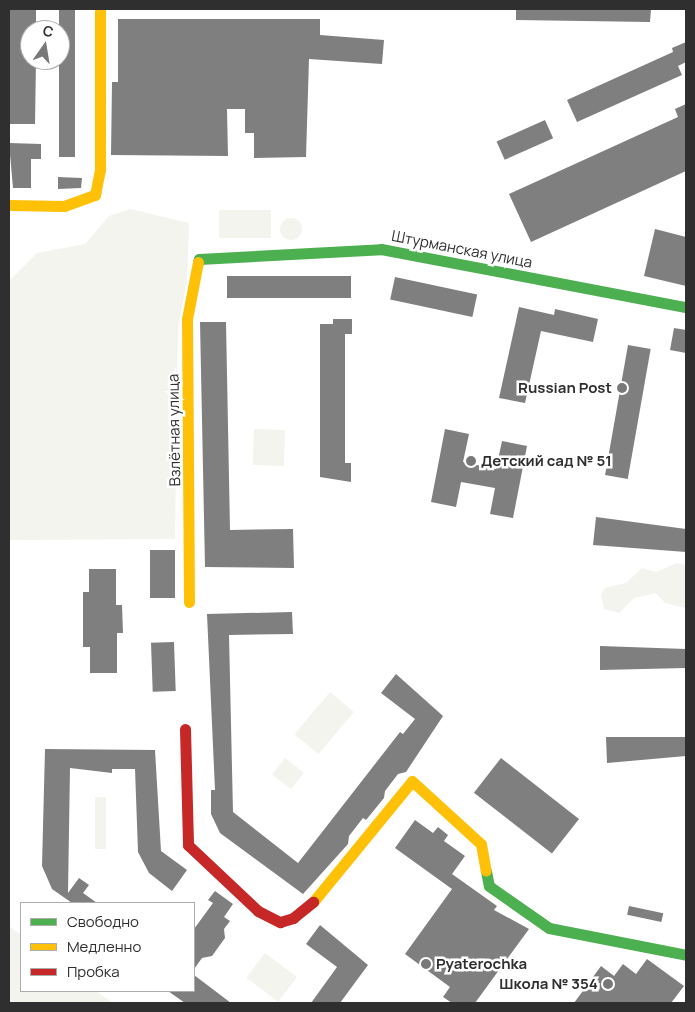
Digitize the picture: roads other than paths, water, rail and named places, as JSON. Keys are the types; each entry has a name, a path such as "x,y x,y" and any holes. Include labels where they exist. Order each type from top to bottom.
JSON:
{"street":[{"path":"9,205 64,206 84,202 95,195 100,184 100,9"},
{"name":"Штурманская улица","path":"199,258 381,249 686,307"},
{"name":"Взлётная улица","path":"189,602 187,318 199,258"},
{"path":"185,729 188,845 258,911 280,922 293,918 321,896 412,782 481,844 489,886 549,928 686,955"}],"place":[{"name":"Russian Post","path":"622,388"},
{"name":"Детский сад № 51","path":"471,461"},
{"name":"Pyaterochka","path":"426,964"},
{"name":"Школа № 354","path":"608,984"}]}
